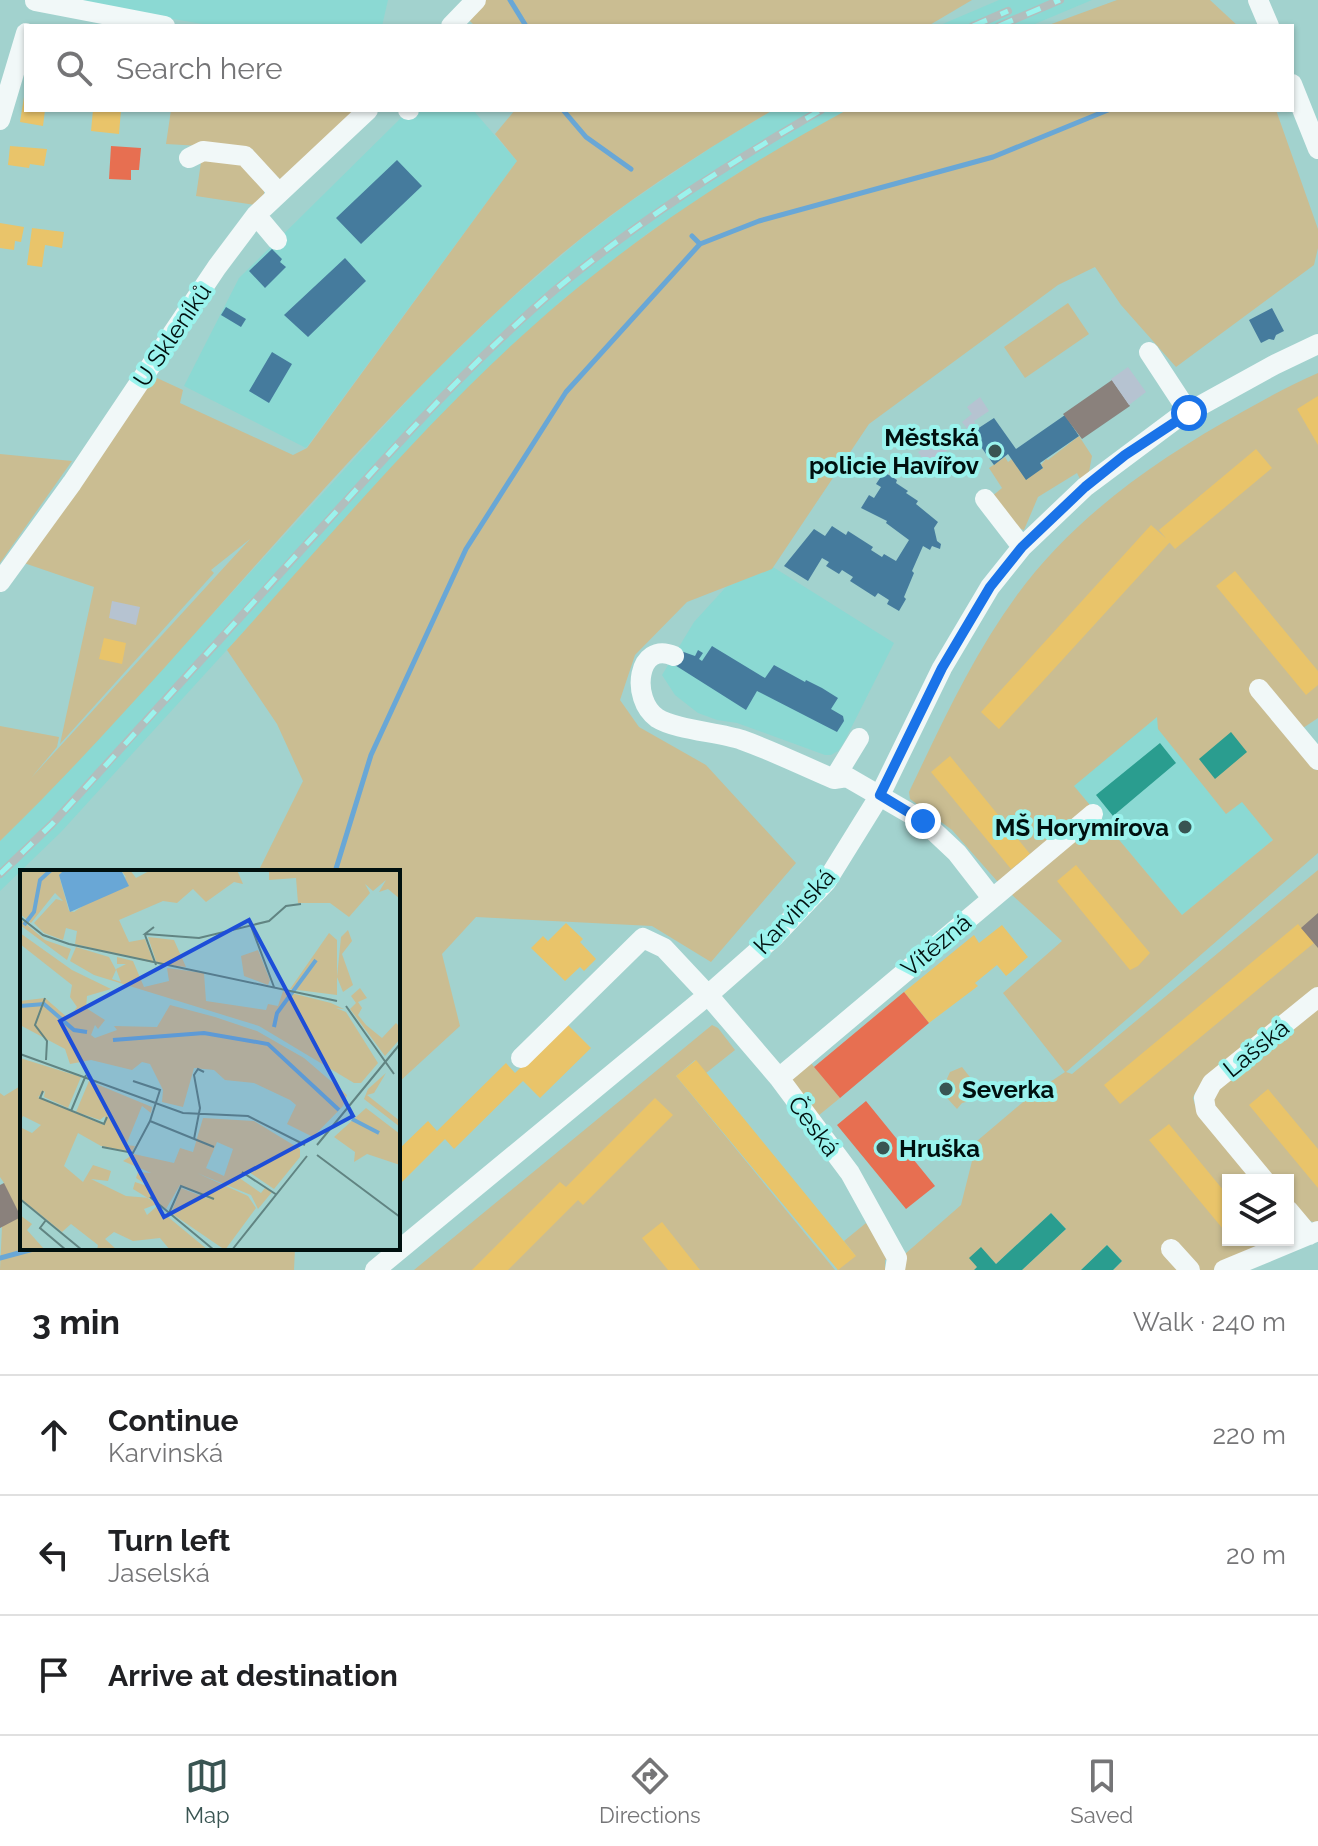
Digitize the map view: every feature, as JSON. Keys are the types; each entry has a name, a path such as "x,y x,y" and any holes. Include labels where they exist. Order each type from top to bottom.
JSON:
{"street":[{"path":"29,24 36,0 155,24"},
{"path":"453,24 476,0"},
{"path":"1258,0 1268,24"},
{"path":"0,120 24,40"},
{"path":"1294,89 1318,149"},
{"name":"U Skleníků","path":"0,582 72,483 217,267 256,215 366,112"},
{"path":"189,158 203,151 245,156 279,193"},
{"path":"256,215 277,240"},
{"name":"Karvinská","path":"400,1249 708,995 775,936 826,882 880,795 942,668 990,587 1022,547 1085,487 1125,455 1189,413 1318,344"},
{"path":"1149,352 1189,413"},
{"path":"985,499 1022,547"},
{"path":"674,656 655,654 646,663 639,681 642,701 658,718 740,739 834,779 847,777 923,821 940,835 992,898"},
{"path":"1259,689 1318,760"},
{"path":"1300,738 1318,726"},
{"path":"834,779 859,738"},
{"name":"Vítězná","path":"779,1078 1093,814"},
{"name":"Česká","path":"521,1058 643,938 664,948 779,1078 850,1173 897,1258 895,1270"},
{"name":"Lašská","path":"1259,1174 1206,1110 1204,1098 1212,1083 1318,997"},
{"path":"1224,1270 1313,1233 1294,1216"},
{"path":"1171,1249 1190,1270"},
{"name":"Karvinská","path":"375,1270 399,1250"}],"shaded area":[{"path":"59,0 388,0 382,24 203,24"},
{"path":"485,0 972,0 931,24 473,24 468,19"},
{"path":"999,0 1092,0 1035,24 943,24"},
{"path":"1117,0 1210,0 1236,24 1051,24"},
{"path":"171,112 355,112 281,180 252,154 253,149 166,144"},
{"path":"407,112 475,112 517,161 306,448 184,386 239,278"},
{"path":"513,112 770,112 621,208 536,276 465,342 396,411 135,701 0,841 0,726 59,737 57,747 31,778 250,539 211,570 214,573 60,744 94,587 24,563 152,380 157,378 183,390 180,403 293,455 307,448 517,161 495,134"},
{"path":"770,112 844,112 738,173 648,233 561,301 411,448 61,832 0,891 0,841 100,737 428,378 504,305 581,239 718,143"},
{"path":"843,112 1277,112 1318,229 1318,248 1314,265 1176,367 1121,305 1095,267 1058,285 869,424 772,569 687,602 635,655 620,700 639,727 706,765 796,863 711,962 652,926 476,917 442,954 460,1026 400,1081 400,870 259,870 303,781 277,724 227,650 431,424 518,339 631,246 773,152"},
{"path":"203,159 241,162 264,189 264,196 255,205 196,196"},
{"path":"1068,303 1089,334 1025,378 1004,347"},
{"path":"1318,373 1318,718 1288,738 1315,770 1318,769 1318,853 1066,1072 1072,1074 1318,870 1318,993 1195,1093 1193,1098 1195,1105 1254,1174 1222,1174 1222,1246 1269,1246 1213,1270 1113,1270 1122,1261 1107,1245 1081,1270 1022,1270 1066,1229 1051,1213 996,1264 981,1248 974,1270 904,1270 905,1254 961,1205 977,1141 1035,1092 1065,1072 1003,993 1062,941 997,881 952,830 910,799 909,792 958,691 986,642 1040,566 1091,515 1149,470 1210,430","holes":["1157,717 1158,729 1226,814 1242,802 1273,840 1182,915 1074,786"]},
{"path":"1079,436 1092,456 1089,472 1080,479 1077,473 1038,497 1024,530 1012,525 991,497 1002,488 989,468 1005,457 1008,462 1012,459 1026,479 1043,468 1041,465 1046,459"},
{"path":"0,454 72,461 0,563"},
{"path":"773,567 894,643 843,744 831,755 698,713 675,695 662,675 694,622 726,587"},
{"name":"MŠ Horymírova","path":"1158,716 1158,723 1227,813 1242,801 1273,840 1182,915 1073,785"},
{"path":"1318,1003 1317,1223 1306,1220 1294,1208 1294,1174 1265,1174 1213,1109 1214,1090"},
{"path":"712,1025 735,1050 706,1073 695,1060 676,1076 835,1270 414,1270"},
{"path":"806,1057 840,1098 813,1120 783,1078"},
{"path":"962,1067 980,1090 974,1100 962,1103 957,1109 938,1088 945,1083 950,1072"},
{"path":"20,1086 20,1250 295,1250 294,1270 0,1270 4,1183 0,1177 0,1093 4,1096"},
{"path":"866,1223 888,1258 885,1260 885,1270 837,1270 855,1255 844,1241"}],"building: Homes":[{"path":"24,97 24,112 45,112 43,126 20,122"},
{"path":"93,112 121,112 119,134 91,131"},
{"path":"10,146 47,149 44,166 30,164 29,168 8,165"},
{"path":"0,223 24,227 21,242 15,241 14,250 0,248"},
{"path":"32,228 64,232 62,248 45,245 42,267 27,265"},
{"path":"1318,396 1318,445 1297,409"},
{"path":"1256,449 1272,468 1175,549 1159,530"},
{"path":"1151,525 1170,542 999,729 981,712"},
{"path":"1235,571 1318,671 1318,685 1306,695 1216,586"},
{"path":"104,638 126,643 122,664 99,659"},
{"path":"950,756 1030,854 1011,869 931,772"},
{"path":"1076,865 1150,953 1138,966 1130,970 1057,881"},
{"path":"566,923 583,939 580,942 596,959 584,971 580,967 565,981 531,948 543,936 548,941"},
{"path":"1298,924 1314,943 1120,1104 1104,1085"},
{"path":"1002,925 1028,957 1006,976 997,965 975,983 978,986 929,1023 904,992 974,935 979,943"},
{"path":"566,1023 591,1048 540,1098 523,1081 454,1149 445,1139 400,1184 400,1148 428,1121 437,1131 506,1063 515,1073"},
{"path":"696,1060 856,1256 838,1270 676,1076"},
{"path":"1268,1089 1318,1149 1318,1188 1249,1105"},
{"path":"655,1098 673,1115 583,1205 578,1200 508,1270 472,1270 560,1182 566,1187"},
{"path":"1169,1124 1222,1189 1222,1228 1149,1140"},
{"path":"662,1222 700,1270 668,1270 642,1238"}],"building: Shops":[{"path":"111,146 141,148 139,170 131,170 131,180 109,179"},
{"path":"904,992 929,1023 840,1098 814,1067"},
{"path":"866,1101 935,1186 906,1209 837,1125"}],"building: Schools":[{"path":"1231,732 1247,752 1215,779 1199,759"},
{"path":"1160,743 1176,763 1113,816 1096,795"},
{"path":"1051,1213 1066,1229 1022,1270 974,1270 977,1267 969,1258 981,1247 996,1264"},
{"path":"1107,1245 1122,1261 1113,1270 1081,1270"}],"building: Public":[{"path":"397,160 422,186 361,244 336,218"},
{"path":"272,249 286,267 265,288 249,271"},
{"path":"345,258 366,281 308,337 284,315"},
{"path":"226,307 246,319 241,327 221,315"},
{"path":"1272,308 1284,331 1274,340 1261,343 1249,320"},
{"path":"272,352 292,364 269,403 249,391"},
{"path":"1065,415 1079,436 1040,463 1043,468 1026,480 1008,454 994,465 971,433 994,418 1016,449"},
{"path":"884,472 897,480 896,483 908,491 906,493 918,501 916,504 938,522 934,528 937,541 941,544 940,549 932,546 930,550 923,546 912,571 906,599 899,611 887,604 889,600 878,593 875,597 850,581 853,577 842,570 839,574 826,566 829,562 822,558 808,581 784,566 814,529 825,536 832,526 846,535 848,531 873,547 871,550 882,557 884,554 896,561 909,540 887,521 861,508 869,495 874,498 881,487 876,484"},
{"path":"712,646 765,678 774,665 822,688 838,698 831,709 843,716 844,721 837,732 757,691 746,710 670,662 678,650 695,656 698,650 703,653 699,659 702,661"}],"building: Industry":[{"path":"1112,380 1130,406 1082,439 1063,414"},
{"path":"1318,913 1318,948 1301,928"},
{"path":"4,1183 20,1218 0,1228 0,1185"}],"building: Other":[{"path":"1128,367 1146,392 1129,405 1111,379"},
{"path":"980,397 989,411 974,421 978,428 971,434 962,422 972,414 967,407"},
{"path":"955,427 963,439 927,465 918,452"},
{"path":"112,601 140,607 136,625 109,618"}],"waterway":[{"path":"510,0 525,24"},
{"path":"565,112 586,137 631,169"},
{"path":"336,870 371,755 466,549 566,392 700,244 759,221 993,157 1103,112"},
{"path":"692,236 700,244"},
{"path":"0,1258 30,1250"}],"railway":[{"path":"1004,24 1060,0"},
{"path":"978,24 1008,11"},
{"path":"0,874 52,824 414,427 525,316 586,265 651,217 818,112"}],"place":[{"name":"Městská policie Havířov","path":"995,451"},
{"name":"MŠ Horymírova","path":"1185,827"},
{"name":"Severka","path":"946,1089"},
{"name":"Hruška","path":"883,1148"}],"route":[{"path":"923,821 880,795 942,668 990,587 1022,547 1085,487 1125,455 1189,413"}]}
